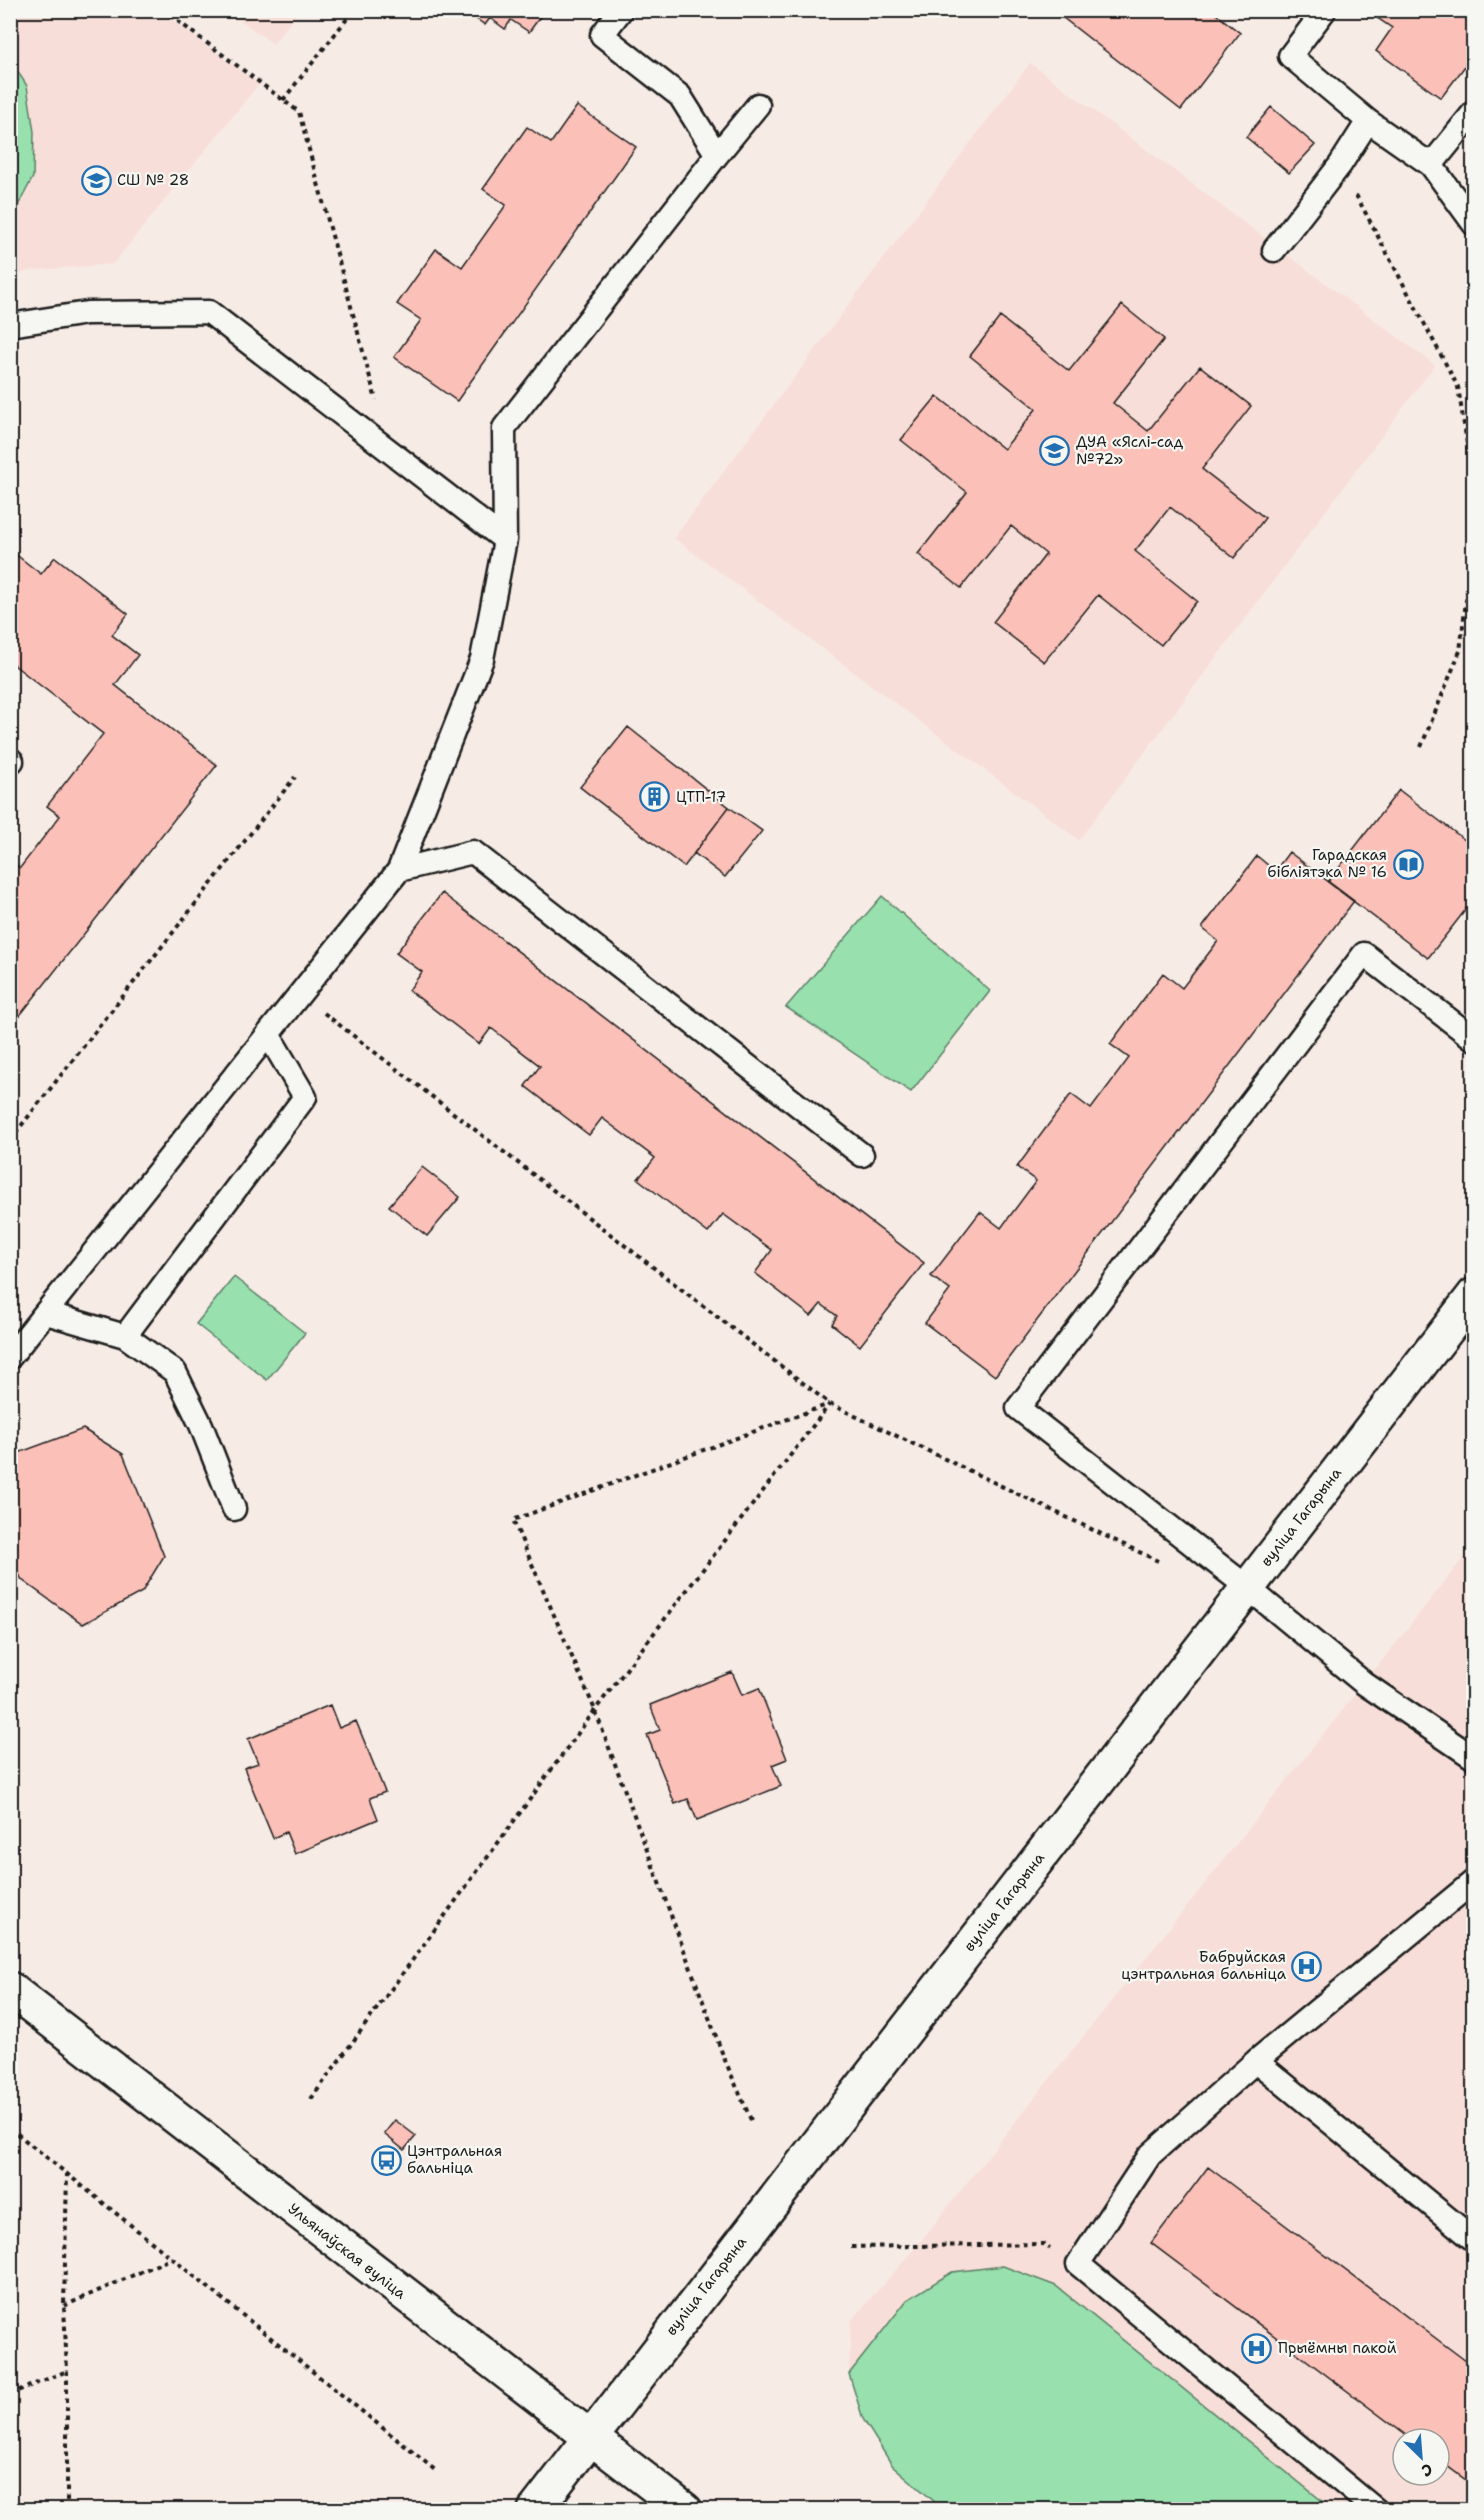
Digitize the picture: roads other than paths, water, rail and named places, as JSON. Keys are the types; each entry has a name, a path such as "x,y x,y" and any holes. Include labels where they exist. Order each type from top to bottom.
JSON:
{"main road":[{"name":"вуліца Гагарына","path":"535,2510 1473,1295"},
{"name":"Ульянаўская вуліца","path":"10,1989 685,2510"}],"lane":[{"path":"621,10 602,35 680,96 717,155"},
{"path":"1324,11 1290,56 1368,121 1431,165 1473,224"},
{"path":"10,1357 399,870 482,658 504,540 504,428 758,105"},
{"path":"1431,165 1473,112"},
{"path":"1274,250 1340,165 1368,121"},
{"path":"10,325 87,313 209,312 504,540"},
{"path":"399,870 473,852 862,1155"},
{"path":"1470,1030 1364,954 1018,1408 1247,1587 1365,1684 1473,1758"},
{"path":"125,1336 305,1097 268,1034"},
{"path":"46,1313 125,1336 175,1372 201,1425 234,1509"},
{"path":"1376,2510 1078,2264 1150,2155 1256,2061 1473,1881"},
{"path":"1256,2061 1473,2240"}],"place":[{"name":"СШ № 28","path":"96,180"},
{"name":"ДУА «Яслі-сад №72»","path":"1055,451"},
{"name":"ЦТП-17","path":"655,797"},
{"name":"Гарадская бібліятэка № 16","path":"1408,864"},
{"name":"Бабруйская цэнтральная бальніца","path":"1307,1966"},
{"name":"Цэнтральная бальніца","path":"386,2160"},
{"name":"Прыёмны пакой","path":"1257,2348"}]}
